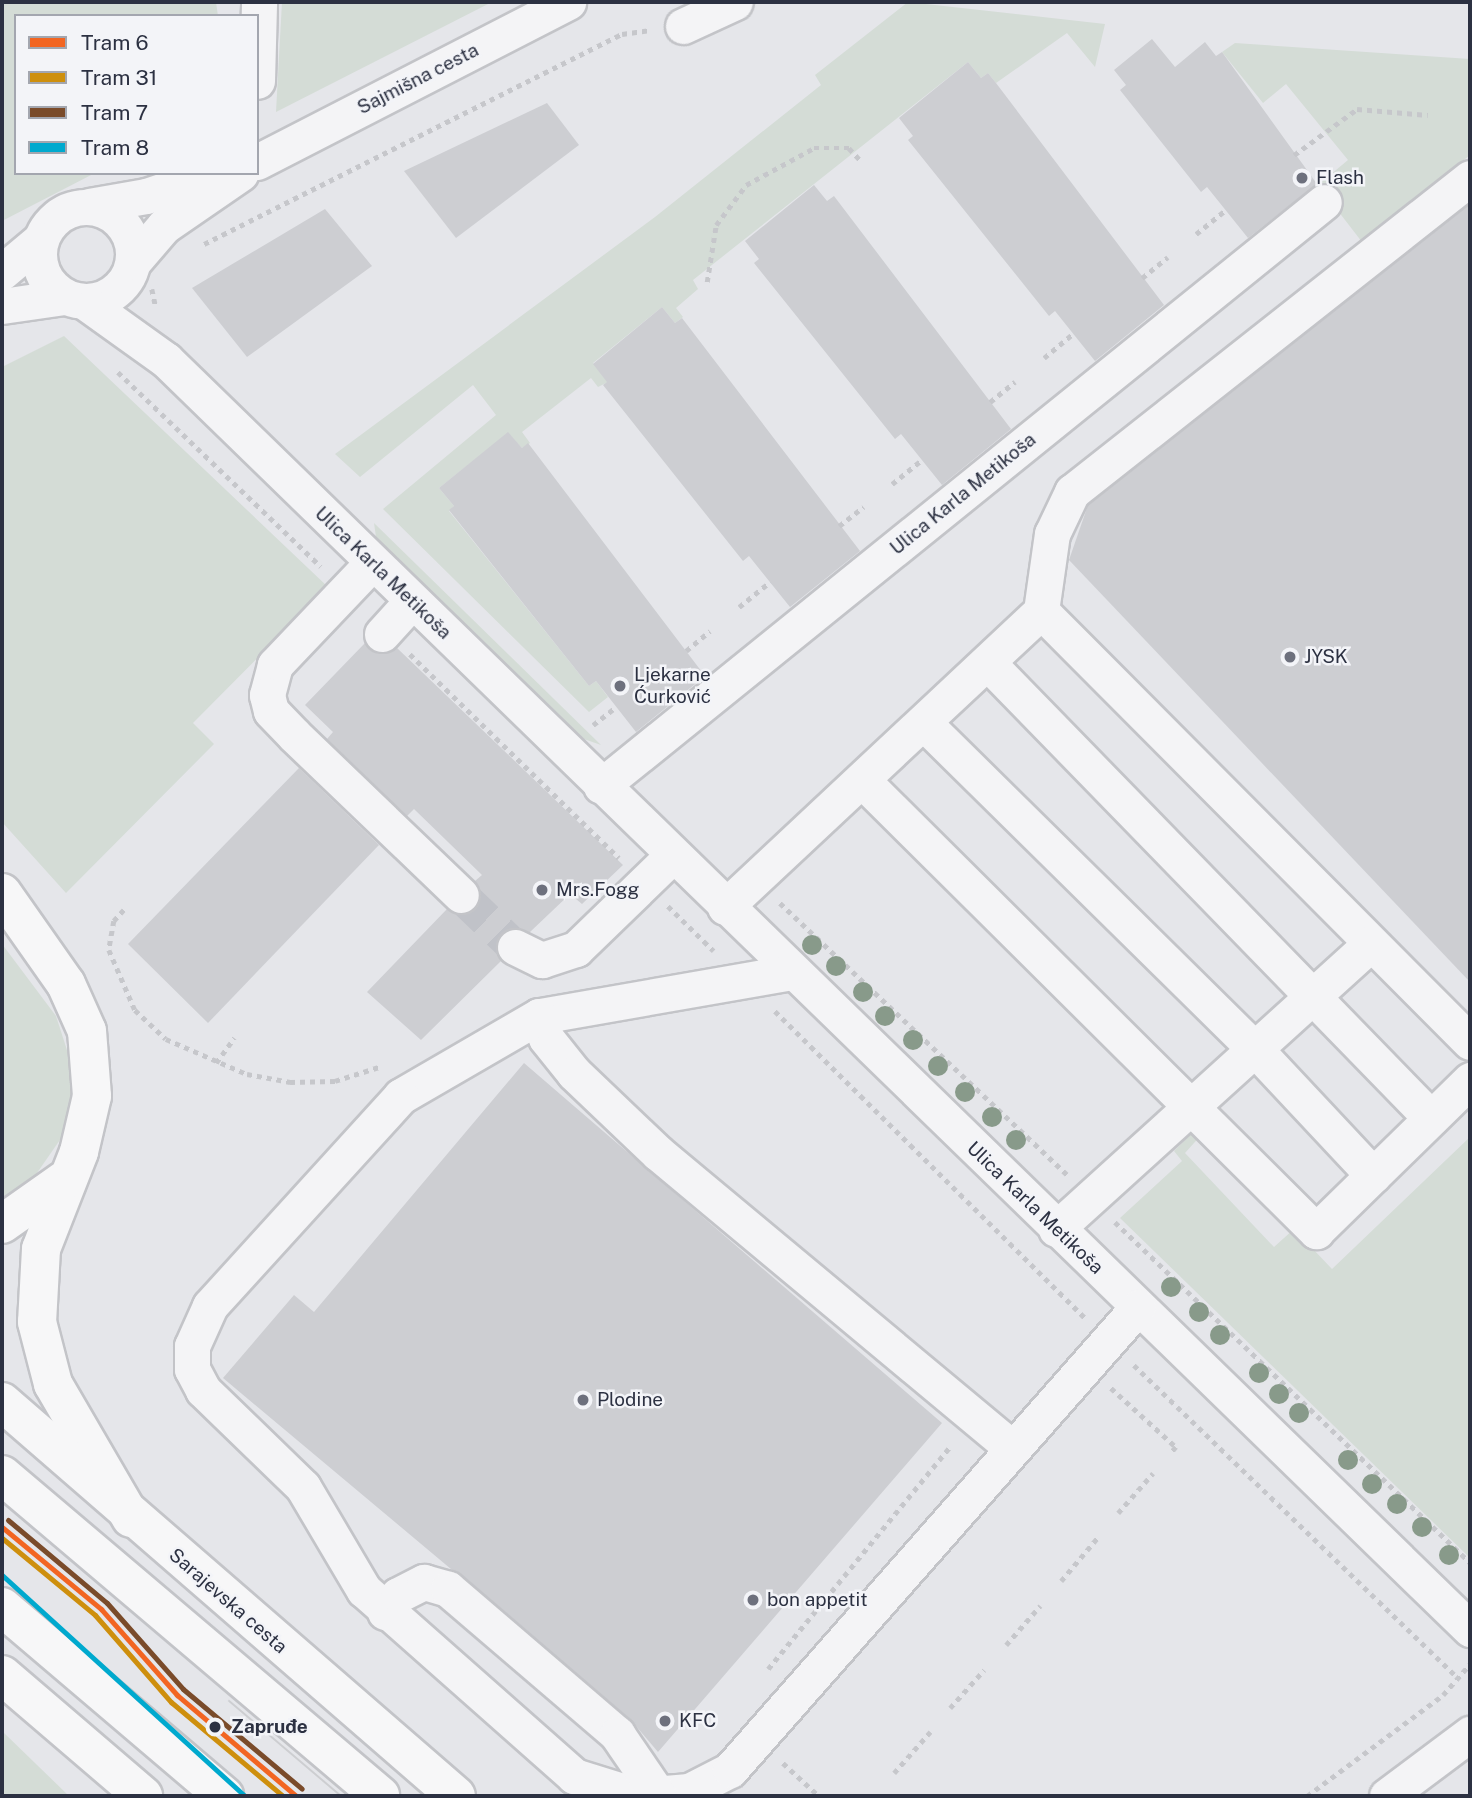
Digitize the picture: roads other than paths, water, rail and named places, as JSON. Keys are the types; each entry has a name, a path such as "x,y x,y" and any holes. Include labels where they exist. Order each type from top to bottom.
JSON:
{"main road":[{"path":"2,893 66,984 87,1031 92,1096 79,1152 63,1181 36,1286 43,1355 68,1414 131,1518"},
{"path":"2,1224 63,1181"},
{"name":"Sarajevska cesta","path":"2,1402 131,1518 456,1796"},
{"path":"2,1475 380,1796"},
{"path":"2,1607 224,1796"},
{"path":"2,1675 143,1796"}],"street":[{"name":"Sajmišna cesta","path":"259,160 568,2"},
{"path":"683,26 735,2"},
{"path":"2,272 40,240 59,215 89,206 146,197 209,175"},
{"name":"Sajmišna cesta","path":"131,269 164,226 237,175"},
{"path":"725,907 925,724 1041,611 1052,534 1072,492 1470,178"},
{"name":"Ulica Karla Metikoša","path":"601,786 1324,202"},
{"path":"2,306 105,298 131,269 133,246 118,218 89,206"},
{"path":"40,240 42,272 75,299"},
{"name":"Ulica Karla Metikoša","path":"131,269 133,300 166,360"},
{"name":"Ulica Karla Metikoša","path":"75,299 166,360 672,856 1470,1629"},
{"path":"372,563 275,664 266,679 271,711 461,895"},
{"path":"384,632 411,602"},
{"path":"1041,611 1470,1042"},
{"path":"988,663 1431,1118"},
{"path":"925,724 1255,1049 1373,1175"},
{"path":"863,781 1196,1105 1316,1231 1470,1080"},
{"path":"515,947 542,960 576,949 672,856"},
{"path":"1056,1229 1196,1105 1371,943"},
{"path":"792,972 539,1016 401,1096 210,1306 192,1346 192,1369 203,1390 303,1487 364,1590 386,1612 574,1776 601,1787 658,1794 711,1783 747,1754 1011,1447 1138,1307"},
{"path":"539,1016 546,1038 574,1073 658,1153 1011,1447"},
{"path":"386,1612 398,1595 424,1582 449,1589 617,1734 658,1794"},
{"path":"1387,1796 1470,1734"}],"tunnel":[{"path":"461,895 515,947"}],"tram line":[{"name":"7","path":"8,1520 107,1603 183,1689 302,1789"},
{"name":"6","path":"2,1527 101,1609 177,1695 296,1796"},
{"name":"31","path":"2,1538 95,1615 171,1702 283,1796"},
{"name":"8","path":"2,1575 245,1796"},
{"path":"229,1701 341,1796"}],"place":[{"name":"Flash","path":"1302,178"},
{"name":"JYSK","path":"1290,657"},
{"name":"Ljekarne Ćurković","path":"620,686"},
{"name":"Mrs.Fogg","path":"542,890"},
{"name":"Plodine","path":"583,1400"},
{"name":"bon appetit","path":"753,1600"},
{"name":"KFC","path":"665,1721"},
{"name":"Zapruđe","path":"215,1727"}]}
